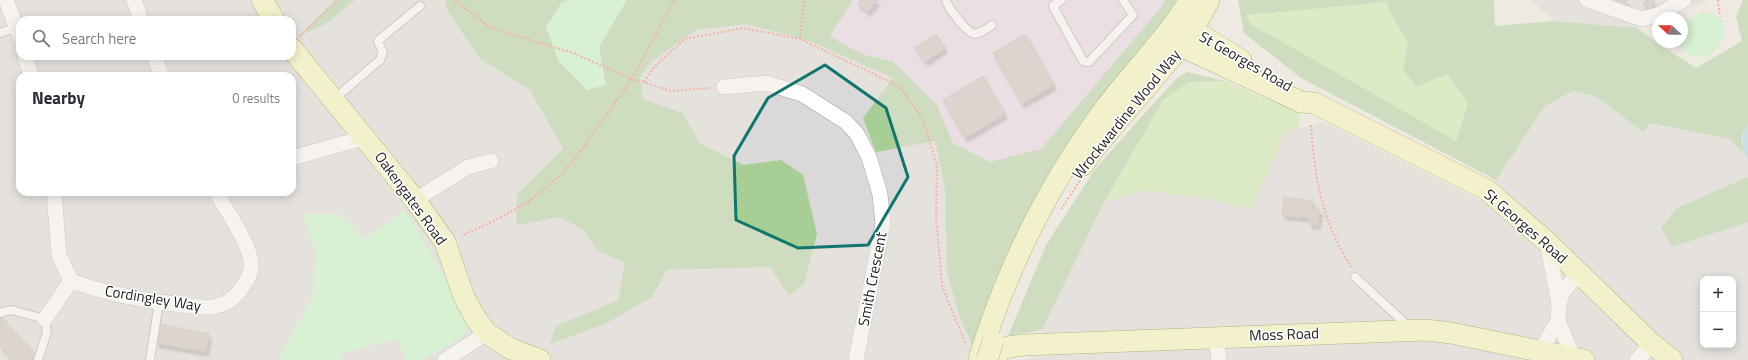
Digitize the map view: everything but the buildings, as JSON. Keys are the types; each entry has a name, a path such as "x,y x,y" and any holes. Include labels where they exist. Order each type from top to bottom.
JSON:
{"street":[{"path":"6,0 16,27"},
{"path":"134,0 140,16"},
{"path":"262,0 272,16"},
{"name":"Wrockwardine Wood Way","path":"1179,33 1190,0"},
{"name":"Wrockwardine Wood Way","path":"983,352 1031,250 1062,196 1094,149 1179,33 1209,0"},
{"path":"1586,0 1642,20 1660,14 1684,0"},
{"name":"St Georges Road","path":"1179,33 1301,102 1314,103 1487,190 1547,242 1652,344 1672,360"},
{"name":"Oakengates Road","path":"296,45 333,99 415,200 445,242 464,297 476,319 488,333 509,348 540,360"},
{"path":"27,60 30,72"},
{"path":"156,60 160,72"},
{"name":"Smith Crescent","path":"724,87 766,83 802,94 846,122 857,134 869,157 880,194 883,224 856,360"},
{"path":"296,157 366,138"},
{"path":"415,200 468,167 491,161"},
{"path":"45,319 71,281 59,255 54,196"},
{"name":"Cordingley Way","path":"71,281 104,291 158,302 196,307 213,307 235,298 243,288 249,276 252,264 250,252 218,196"},
{"path":"1547,242 1559,305"},
{"path":"1570,358 1558,321 1559,305 1563,291 1579,274"},
{"path":"1540,351 1558,321"},
{"name":"Moss Road","path":"983,352 1024,345 1426,330 1451,333 1570,358"},
{"path":"445,360 488,333"},
{"path":"1216,337 1220,360"},
{"path":"1638,360 1652,344"}],"lane":[{"path":"946,0 946,4 971,33 976,34 992,25"},
{"path":"1061,0 1053,6 1083,61 1089,62 1133,15 1123,0"},
{"path":"333,99 380,60 383,52 378,42 379,40 420,6"},
{"path":"0,33 16,32"},
{"path":"1355,277 1412,330"},
{"path":"150,360 158,302"},
{"path":"0,313 11,310 45,319 47,332 38,360"}],"path":[{"path":"296,43 339,0"},
{"path":"454,0 491,28 573,53 632,79 670,91 724,87"},
{"path":"445,242 498,219 528,202 562,174 582,149 632,79 674,0"},
{"path":"800,39 804,0"},
{"path":"1718,0 1720,18"},
{"path":"644,82 655,66 685,39 743,28 800,39 899,86 923,119 937,166 936,217 942,287 983,352"},
{"path":"1311,125 1320,197 1330,230 1342,253 1362,283"},
{"path":"1060,212 1084,175"}],"highlighted area":[{"path":"825,65 886,108 908,177 868,245 798,248 736,220 734,156 768,98"}],"shaded area":[{"path":"0,0 334,0 301,34 326,24 355,0 445,0 447,12 480,59 530,90 563,149 517,194 583,230 597,250 625,263 618,300 556,326 652,297 667,270 770,267 781,160 743,165 700,143 683,113 643,99 640,78 651,62 696,30 746,24 812,42 893,78 863,118 935,140 945,189 947,272 960,318 974,349 965,360 0,360"},
{"path":"853,0 1165,0 1162,6 1041,149 990,162 953,143 937,105 894,62 865,55 830,36"},
{"path":"1531,0 1708,0 1678,12 1652,12 1652,22 1637,28 1554,21"},
{"path":"1573,91 1597,97 1643,131 1650,123 1729,139 1744,153 1748,160 1748,360 1025,360 1040,354 1056,352 1042,330 1104,202 1144,190 1208,199 1252,209 1285,132 1323,122 1481,201 1545,106"}],"green space":[{"path":"334,0 355,0 326,24 300,35"},
{"path":"445,0 853,0 830,36 865,55 894,62 937,105 953,143 990,162 1041,149 1162,6 1165,0 1177,0 1133,66 974,349 960,318 947,272 945,189 935,141 876,152 863,118 893,78 812,42 746,24 696,30 651,62 640,78 643,99 683,113 700,143 743,165 781,160 803,175 817,234 804,284 789,296 770,267 667,270 652,297 605,324 550,344 556,326 618,300 625,263 597,250 583,230 560,217 516,225 517,194 563,149 530,90 480,59 447,11"},
{"path":"569,0 627,0 599,47 606,85 587,90 559,62 546,27 562,2"},
{"path":"1238,0 1494,0 1495,26 1554,21 1637,28 1652,39 1652,48 1665,48 1696,68 1742,41 1736,17 1743,0 1748,0 1748,123 1741,139 1744,153 1729,139 1650,123 1643,132 1597,97 1573,91 1545,106 1496,180 1301,78 1244,33","holes":["1387,2 1390,12 1408,42 1403,69 1416,87 1447,74 1468,103 1456,141 1251,24 1247,15"]},
{"path":"1387,2 1408,42 1403,69 1416,87 1447,74 1468,103 1456,141 1251,24 1247,14"},
{"path":"1703,13 1715,15 1722,20 1724,29 1723,38 1718,46 1711,53 1701,57 1690,55 1680,48 1688,48 1688,22 1695,16"},
{"path":"1187,72 1225,81 1189,82 1164,99 1104,202 1042,330 1008,336 1047,243 1096,168 1178,77"},
{"path":"1225,81 1299,113 1299,128 1285,132 1252,209 1208,199 1144,190 1104,202 1164,99 1189,82"},
{"path":"1748,177 1748,222 1672,247 1661,228 1677,208"},
{"path":"405,210 428,248 469,323 463,338 422,360 406,360 396,339 344,353 338,360 278,360 313,296 316,251 302,214 339,214 365,239"}],"water":[{"path":"1748,124 1748,160 1742,142"}]}
